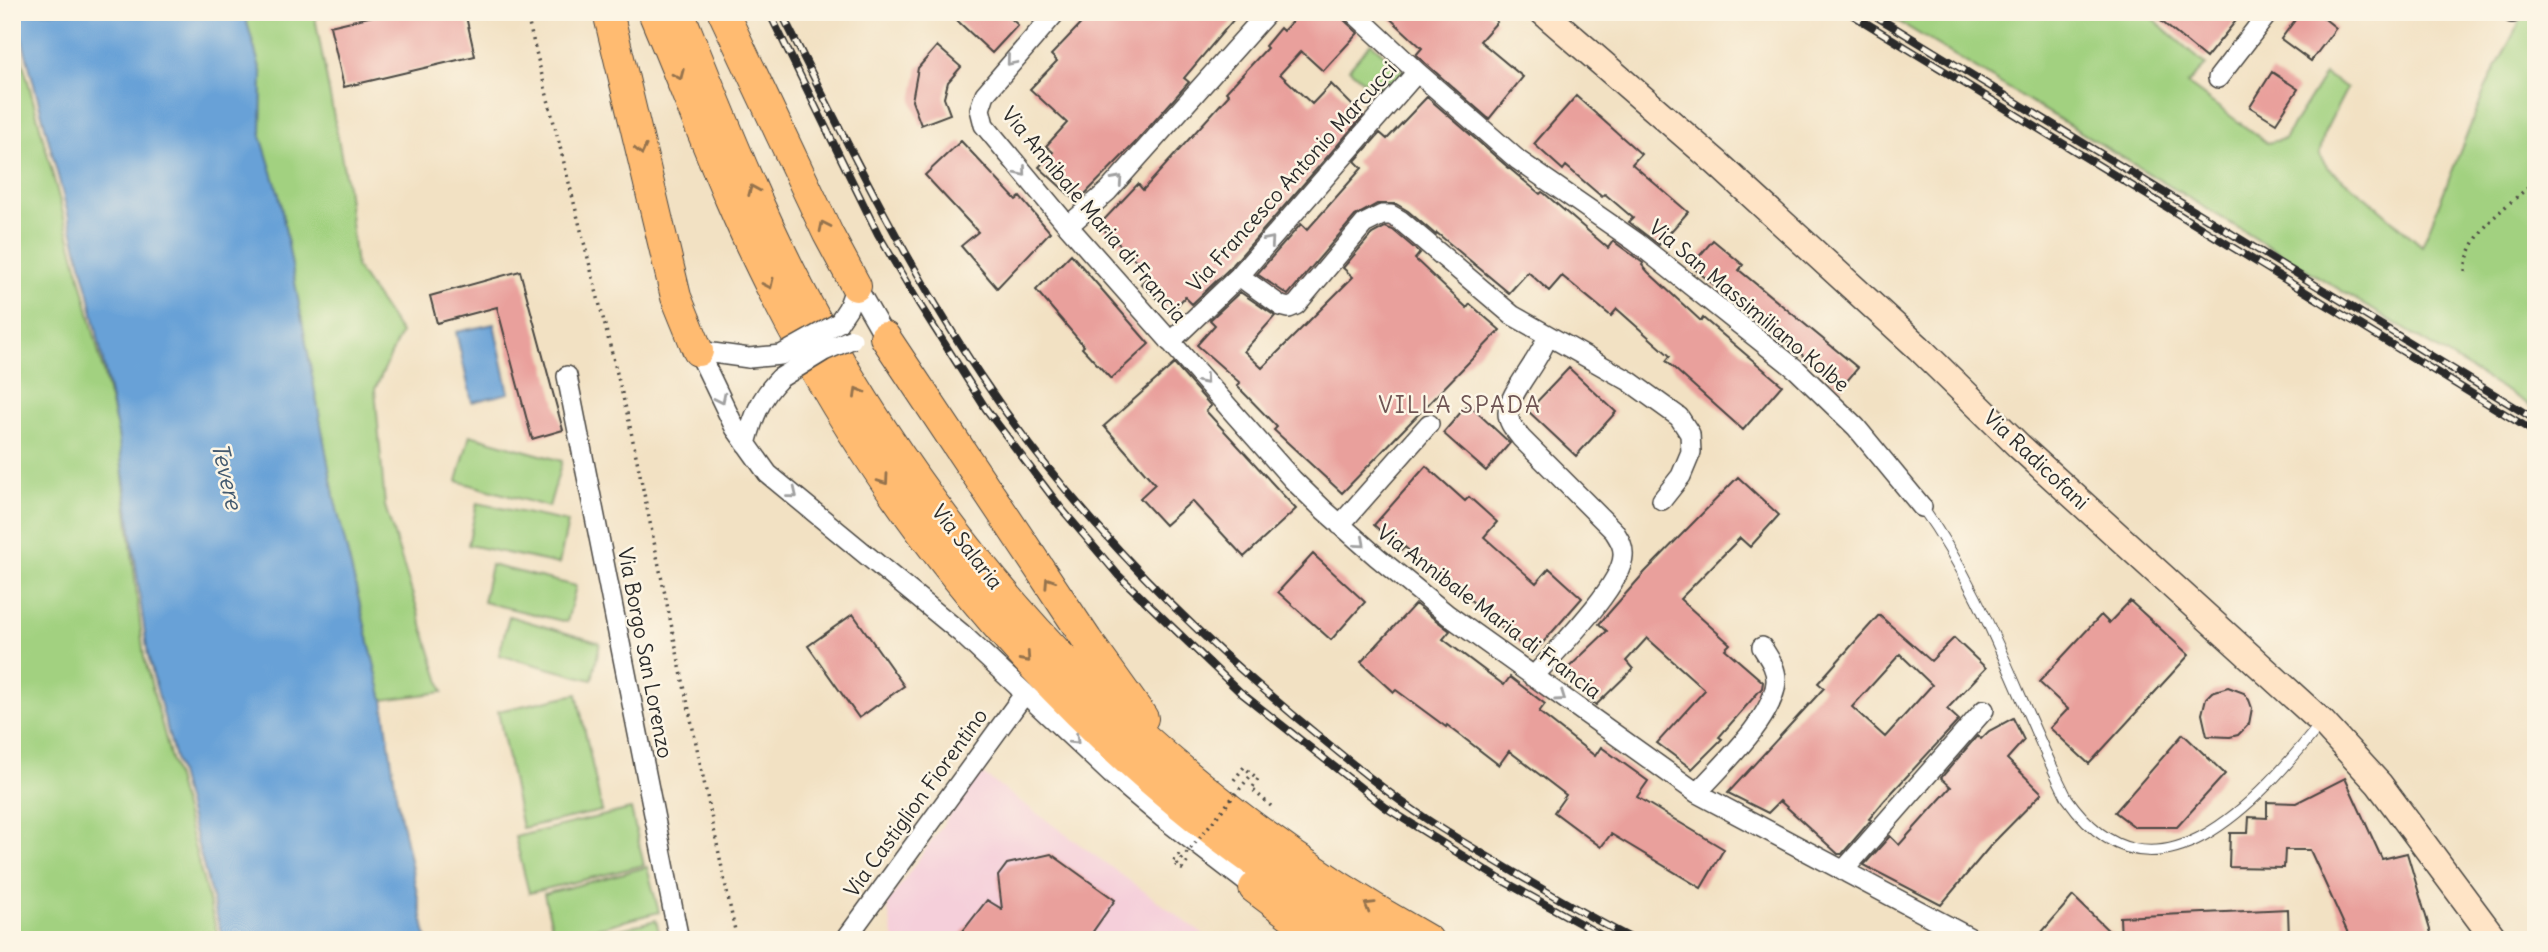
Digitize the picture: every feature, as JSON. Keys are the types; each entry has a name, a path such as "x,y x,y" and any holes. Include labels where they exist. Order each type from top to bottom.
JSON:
{"main road":[{"path":"608,12 676,297 698,351"},
{"name":"Via Salaria","path":"653,12 774,295 857,439 907,514 953,573 1038,671 1142,772 1240,851 1325,910 1376,940"},
{"name":"Via Salaria","path":"679,12 758,201 815,317 864,402 911,474 973,557 1031,625 1131,727 1188,776 1278,845 1352,895 1428,940"},
{"path":"723,12 828,234 856,286"},
{"path":"885,337 1110,674 1188,776"},
{"path":"1254,888 1290,915 1331,940"}],"street":[{"name":"Via Annibale Maria di Francia","path":"1056,12 989,88 981,101 982,117 989,133 1293,480 1340,525 1448,615 1697,793 1974,940"},
{"path":"1068,226 1108,191 1268,12"},
{"name":"Via San Massimiliano Kolbe","path":"1353,12 1518,160 1636,242 1797,370 1856,427 1922,507"},
{"name":"Via Radicofani","path":"1543,12 1717,163 1919,348 2029,455 2322,722 2379,784 2495,940"},
{"path":"2218,78 2269,12"},
{"name":"Via Francesco Antonio Marcucci","path":"1170,342 1239,276 1417,72"},
{"path":"1239,276 1281,306 1296,305 1364,224 1382,215 1391,215 1504,310 1547,337 1629,381 1671,409 1687,427 1691,444 1688,460 1676,484 1662,500"},
{"path":"698,351 749,358 780,355 838,323 848,308 856,286"},
{"path":"746,444 755,412 780,378 824,351 852,339 885,337 856,286"},
{"path":"1533,677 1616,580 1623,557 1623,547 1614,531 1521,438 1510,422 1510,404 1538,359 1547,337"},
{"path":"698,351 735,428 768,474 961,633 1111,774 1214,859 1254,888"},
{"name":"Via Borgo San Lorenzo","path":"567,376 680,940"},
{"path":"1340,525 1430,424"},
{"path":"1697,793 1745,739 1770,704 1776,675 1762,647"},
{"name":"Via Castiglion Fiorentino","path":"845,940 1025,693"},
{"path":"1843,871 1984,710"}],"lane":[{"name":"Via San Massimiliano Kolbe","path":"1922,507 1938,529 1980,604 2067,798 2085,820 2107,838 2128,848 2152,851 2181,846 2206,835 2239,812 2270,784 2322,722"}],"path":[{"path":"526,12 628,416 737,940"},
{"path":"2465,271 2466,257 2474,241 2507,206 2536,181"},
{"path":"1177,865 1252,774"}],"shaded area":[{"path":"980,772 1211,940 894,940 887,904"}],"green space":[{"path":"244,12 314,12 347,186 356,267 401,333 375,389 385,506 443,692 383,700 335,501 279,195 261,136 262,75"},
{"path":"1883,12 2145,12 2206,65 2187,84 2267,143 2284,139 2325,74 2347,88 2325,131 2319,155 2328,168 2422,246 2486,87 2525,12 2536,12 2536,409"},
{"path":"12,21 85,296 118,434 144,657 219,940 12,940"},
{"path":"1371,43 1407,74 1385,100 1349,69"},
{"path":"470,435 562,461 549,507 457,481"},
{"path":"477,503 568,522 559,564 468,545"},
{"path":"491,565 576,586 567,622 483,602"},
{"path":"509,616 600,643 592,680 499,655"},
{"path":"577,694 602,811 522,828 498,711"},
{"path":"631,809 644,865 529,893 515,837"},
{"path":"647,867 659,912 555,939 544,894"},
{"path":"656,920 661,940 578,940"}],"water":[{"name":"Tevere","path":"15,12 244,12 262,75 261,136 279,195 335,501 383,700 397,799 427,940 223,940 148,656 118,434 89,294"},
{"path":"494,324 509,393 472,402 456,332"}],"building":[{"path":"390,12 465,12 475,56 344,87 330,26"},
{"path":"948,12 1004,12 1018,25 992,53"},
{"path":"1092,12 1240,12 1184,78 1189,82 1077,202 1039,167 1053,152 1046,146 1067,123 1030,89 1057,61 1051,55"},
{"path":"1301,12 1341,12 1344,20 1358,33 1323,71 1301,51 1280,74 1312,104 1331,84 1363,116 1230,268 1192,304 1185,297 1171,312 1141,284 1150,274 1099,225 1138,184 1143,190 1229,95 1226,92 1267,48 1265,46 1280,28 1283,31"},
{"path":"1383,12 1487,12 1497,22 1480,41 1523,77 1489,119 1416,55 1422,48"},
{"path":"2150,12 2243,12 2206,58"},
{"path":"2301,12 2316,12 2336,28 2311,61 2281,39"},
{"path":"937,46 961,67 948,82 944,98 950,114 921,125 912,101 918,68"},
{"path":"2272,72 2298,89 2276,123 2250,107"},
{"path":"1576,96 1641,154 1632,164 1688,212 1659,245 1629,222 1633,218 1605,194 1602,197 1566,166 1563,170 1534,144"},
{"path":"1427,97 1510,169 1540,194 1545,194 1608,248 1613,241 1643,263 1648,272 1701,321 1703,318 1782,385 1743,430 1666,361 1670,356 1617,309 1611,316 1562,276 1549,291 1528,272 1509,293 1437,233 1436,235 1396,204 1377,204 1355,216 1288,295 1257,274 1301,224 1307,230 1362,168 1355,161 1380,133 1387,139"},
{"path":"961,141 1016,200 1020,197 1050,232 997,288 961,246 978,232 925,175"},
{"path":"1385,227 1393,230 1420,253 1415,259 1467,308 1470,304 1500,330 1342,493 1274,430 1277,427 1237,386 1240,383 1197,345 1215,325 1210,320 1240,292 1275,316 1244,351 1262,368 1353,277 1343,268 1372,234"},
{"path":"1713,240 1743,265 1739,270 1858,368 1841,388 1771,328 1770,330 1691,266"},
{"path":"1071,254 1149,344 1111,379 1082,348 1084,346 1036,290"},
{"path":"520,271 563,430 532,439 497,307 437,323 430,296"},
{"path":"1174,364 1211,406 1206,411 1296,509 1244,557 1192,501 1165,525 1140,498 1155,484 1104,426"},
{"path":"1569,368 1616,412 1576,456 1528,411"},
{"path":"1468,404 1510,443 1486,471 1443,433"},
{"path":"1426,466 1465,501 1469,497 1497,522 1484,537 1536,583 1549,568 1582,598 1532,655 1447,579 1445,581 1405,547 1402,550 1374,525"},
{"path":"1738,477 1779,515 1750,547 1740,538 1680,599 1730,644 1725,649 1763,682 1762,688 1719,737 1722,739 1692,769 1657,743 1705,690 1647,638 1626,661 1633,669 1596,705 1564,672 1607,631 1599,624 1645,572"},
{"path":"1313,554 1365,602 1331,640 1278,592"},
{"path":"2130,601 2189,655 2089,764 2050,728 2068,709 2039,682 2101,615 2109,623"},
{"path":"1415,604 1450,631 1443,639 1504,685 1510,677 1545,704 1539,712 1595,756 1601,747 1648,781 1637,797 1724,849 1701,888 1611,834 1601,847 1554,812 1566,795 1509,751 1499,765 1447,725 1446,727 1396,690 1394,692 1361,662"},
{"path":"853,614 904,686 859,718 808,646"},
{"path":"1879,615 1931,661 1954,638 1986,668 1947,709 1959,720 1884,801 1842,854 1838,854 1780,801 1768,813 1728,793 1824,688 1818,683","holes":["1900,654 1932,685 1885,737 1852,707"]},
{"path":"2228,687 2244,693 2249,700 2252,708 2249,724 2238,735 2207,736 2202,714 2206,698 2212,692"},
{"path":"2013,718 2024,740 2007,759 2042,793 1992,844 1941,905 1864,865 1890,836 1899,845 1951,787 1941,778 1977,736 1981,739 1989,731"},
{"path":"2183,734 2225,774 2177,827 2135,827 2115,812"},
{"path":"2345,778 2382,859 2407,853 2433,940 2351,940 2310,850 2285,850 2284,868 2229,867 2230,833 2248,833 2249,817 2267,818 2267,802 2296,803"},
{"path":"1051,854 1115,900 1087,940 956,940 987,900 1002,909 998,876 1007,864"},
{"path":"2073,896 2118,940 2035,940"},
{"path":"2288,909 2289,940 2121,940 2120,917"}],"railway":[{"path":"769,12 878,234 918,302 986,409 1060,507 1118,575 1240,692 1385,807 1498,878 1610,940"},
{"path":"781,12 875,197 952,332 1016,426 1054,475 1136,569 1272,697 1386,790 1461,841 1635,940"},
{"path":"1848,12 2536,433"},
{"path":"1869,12 2536,420"}],"district":[{"name":"VILLA SPADA","path":"1460,405"}]}
